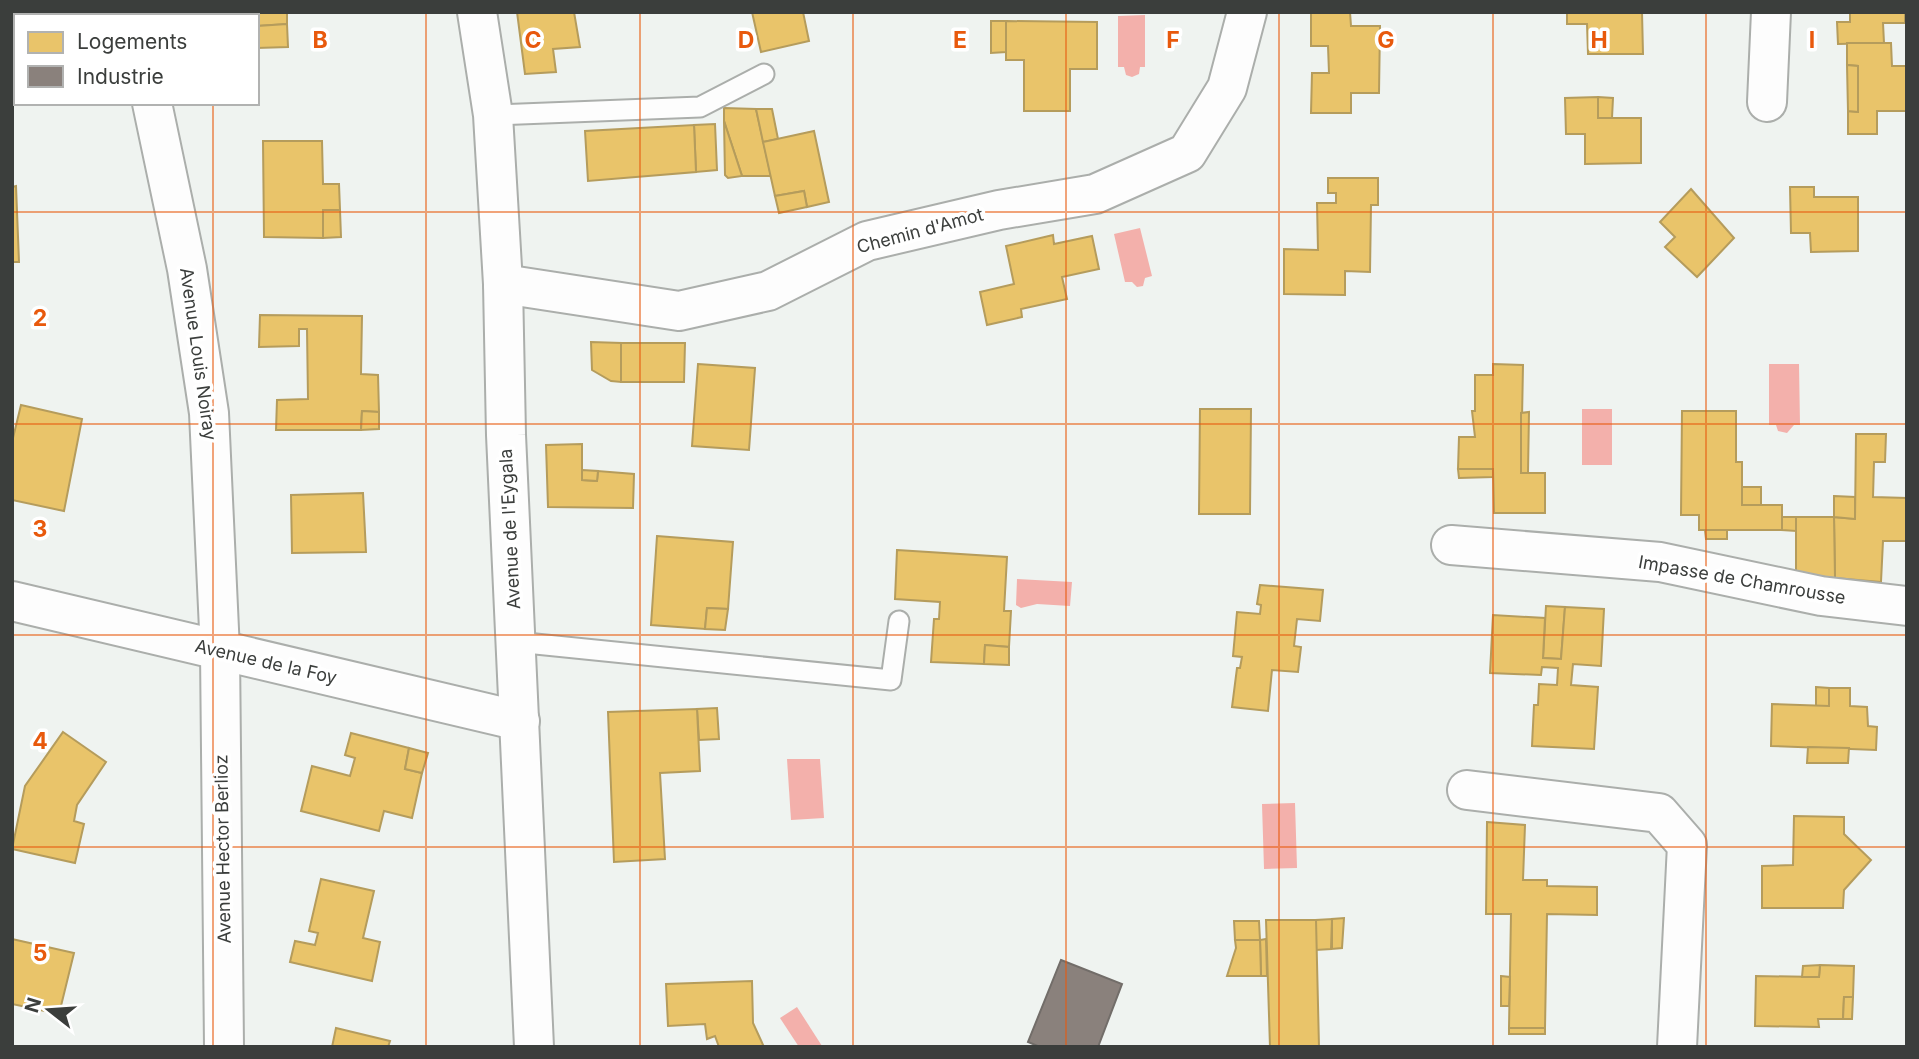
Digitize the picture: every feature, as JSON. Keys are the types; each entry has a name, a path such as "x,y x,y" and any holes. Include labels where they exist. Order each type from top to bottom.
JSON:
{"street":[{"name":"Avenue de l'Eygala","path":"477,12 492,114 503,284 506,435 534,1047"},
{"name":"Chemin d'Amot","path":"503,284 679,311 768,291 867,241 999,210 1095,194 1187,153 1227,88 1247,12"},
{"path":"1767,102 1771,12"},
{"name":"Avenue Louis Noiray","path":"152,105 187,269 209,413 220,651"},
{"name":"Impasse de Chamrousse","path":"1451,545 1660,562 1821,596 1907,606"},
{"name":"Avenue de la Foy","path":"12,601 520,721"},
{"name":"Avenue Hector Berlioz","path":"220,651 224,1047"},
{"path":"1467,790 1659,813 1687,845 1677,1047"}],"lane":[{"path":"492,114 700,107 764,74"},
{"path":"516,642 891,680 899,621"}],"shaded area":[{"path":"1145,15 1145,67 1140,67 1139,74 1132,77 1126,75 1124,67 1118,67 1118,16"},
{"path":"1140,228 1152,276 1145,278 1143,286 1137,287 1132,282 1125,282 1114,234"},
{"path":"1769,364 1799,364 1800,425 1794,425 1787,433 1778,431 1776,425 1769,425"},
{"path":"1582,409 1612,409 1612,465 1582,465"},
{"path":"1017,579 1072,582 1070,606 1037,604 1021,608 1016,605"},
{"path":"787,759 820,759 824,818 791,820"},
{"path":"1295,803 1297,868 1264,869 1262,804"},
{"path":"797,1007 821,1047 799,1047 780,1018"}],"building: Logements":[{"path":"287,12 287,24 259,26 259,14 201,14"},
{"path":"517,12 574,12 580,47 553,49 556,72 525,74"},
{"path":"752,12 803,12 809,41 761,52"},
{"path":"1311,12 1350,12 1351,26 1380,26 1379,93 1351,93 1351,113 1311,113 1312,73 1329,73 1328,46 1311,46"},
{"path":"1567,12 1642,12 1643,54 1588,54 1587,24 1567,24"},
{"path":"1850,12 1905,12 1905,23 1883,23 1884,43 1838,44 1837,22 1850,22"},
{"path":"991,21 1006,21 1006,52 991,53"},
{"path":"1006,21 1097,22 1097,69 1070,69 1070,111 1024,111 1024,60 1006,60"},
{"path":"287,24 288,47 259,48 259,26"},
{"path":"1847,43 1891,43 1892,66 1907,66 1907,111 1877,111 1877,134 1848,134 1848,111 1858,112 1858,66 1847,65"},
{"path":"1847,65 1858,66 1858,112 1848,111"},
{"path":"1598,97 1598,118 1641,118 1641,163 1585,164 1585,134 1566,134 1565,98"},
{"path":"1598,97 1613,98 1612,118 1598,118"},
{"path":"724,108 756,109 771,176 742,176 724,121"},
{"path":"756,109 772,109 778,139 763,142"},
{"path":"724,121 742,176 728,178 725,175"},
{"path":"715,124 717,170 696,172 694,125"},
{"path":"694,125 696,172 588,181 585,131"},
{"path":"814,131 829,202 807,207 804,191 775,196 763,142"},
{"path":"263,141 322,141 323,184 339,184 340,210 323,210 323,238 264,237"},
{"path":"1328,178 1378,178 1378,205 1371,205 1370,272 1345,271 1345,295 1284,294 1284,249 1318,250 1317,203 1336,203 1336,193 1328,193"},
{"path":"16,186 19,262 12,262 12,187"},
{"path":"1790,187 1814,187 1814,197 1858,197 1858,251 1811,252 1810,233 1791,233"},
{"path":"1691,189 1734,238 1697,277 1665,247 1675,237 1660,222"},
{"path":"804,191 807,207 779,213 775,196"},
{"path":"323,210 340,210 341,237 323,238"},
{"path":"1053,235 1054,244 1092,236 1099,269 1062,277 1067,299 1021,309 1022,317 987,325 980,292 1014,284 1006,246"},
{"path":"260,315 362,316 361,374 378,375 379,412 362,411 361,430 276,430 277,400 308,399 307,329 299,329 299,346 259,347"},
{"path":"591,342 621,343 621,382 611,381 592,370"},
{"path":"621,343 685,343 684,382 621,382"},
{"path":"698,364 755,368 749,450 692,446"},
{"path":"1493,364 1523,365 1521,473 1545,473 1545,513 1494,513 1493,469 1458,469 1459,437 1475,437 1472,411 1475,411 1475,375 1493,375"},
{"path":"21,405 82,419 64,511 12,500 12,442"},
{"path":"1200,409 1251,409 1250,514 1199,514"},
{"path":"362,411 379,412 379,429 361,430"},
{"path":"1682,411 1736,411 1736,462 1742,462 1742,505 1782,505 1782,530 1699,530 1699,515 1681,515"},
{"path":"1529,412 1528,473 1521,473 1521,413"},
{"path":"1856,434 1886,434 1885,462 1874,462 1873,497 1907,498 1907,541 1883,541 1881,582 1835,578 1834,517 1855,519"},
{"path":"582,444 582,480 597,481 598,471 634,474 633,508 548,507 546,445"},
{"path":"1458,469 1493,469 1493,477 1459,478"},
{"path":"582,470 598,471 597,481 582,480"},
{"path":"1742,487 1761,487 1761,505 1742,505"},
{"path":"363,493 366,552 292,553 291,495"},
{"path":"1834,496 1855,497 1855,519 1834,517"},
{"path":"1782,517 1796,517 1796,531 1782,530"},
{"path":"1796,517 1834,517 1835,578 1796,574"},
{"path":"1705,530 1727,530 1727,539 1706,539"},
{"path":"657,536 733,542 728,609 707,608 705,629 651,625"},
{"path":"897,550 1007,557 1004,611 1011,611 1009,647 985,645 984,664 931,662 934,619 939,619 940,602 895,599"},
{"path":"1260,585 1323,590 1320,621 1297,619 1294,646 1301,647 1298,672 1272,670 1268,711 1232,707 1237,668 1240,668 1242,657 1233,656 1237,612 1260,614 1261,605 1257,604"},
{"path":"1546,606 1565,607 1561,659 1543,658"},
{"path":"1565,607 1604,609 1601,666 1573,664 1571,685 1598,687 1594,749 1532,746 1534,705 1538,705 1539,684 1557,685 1558,668 1542,667 1541,675 1490,673 1493,615 1545,618 1543,658 1561,659"},
{"path":"707,608 728,609 725,630 705,629"},
{"path":"985,645 1009,647 1009,665 984,664"},
{"path":"1816,687 1829,688 1829,706 1816,706"},
{"path":"1829,688 1850,688 1850,706 1867,707 1868,726 1877,727 1876,750 1771,746 1772,704 1829,706"},
{"path":"717,708 719,739 699,740 697,709"},
{"path":"697,709 700,771 660,773 665,859 614,862 608,712"},
{"path":"63,732 106,762 77,805 74,821 84,824 75,863 12,849 25,786"},
{"path":"351,733 409,748 405,769 422,773 412,818 384,811 379,831 301,811 312,766 350,776 355,758 345,755"},
{"path":"1808,747 1849,748 1848,763 1807,763"},
{"path":"409,748 428,753 422,773 405,769"},
{"path":"1794,816 1844,817 1844,834 1871,860 1844,890 1843,908 1762,908 1762,866 1793,865"},
{"path":"1487,822 1525,825 1523,880 1547,880 1547,886 1597,887 1597,915 1547,914 1545,1028 1509,1028 1511,914 1486,914"},
{"path":"321,879 374,891 363,938 380,942 372,981 290,962 295,941 315,945 318,933 309,931"},
{"path":"1344,918 1342,948 1332,949 1332,919"},
{"path":"1332,919 1331,949 1316,950 1316,920"},
{"path":"1266,920 1316,920 1319,1047 1270,1047"},
{"path":"1234,921 1259,921 1260,940 1235,940"},
{"path":"12,939 74,953 59,1014 12,1004"},
{"path":"1266,939 1267,976 1261,976 1260,940"},
{"path":"1235,940 1260,940 1261,976 1227,976 1236,948"},
{"path":"1820,965 1854,966 1853,997 1844,997 1843,1019 1818,1019 1819,1027 1755,1026 1756,976 1819,977"},
{"path":"1820,965 1819,977 1802,977 1803,966"},
{"path":"1501,976 1510,977 1509,1006 1501,1006"},
{"path":"752,981 753,1023 764,1047 719,1047 715,1036 707,1039 705,1024 668,1026 666,984"},
{"path":"1844,997 1853,997 1852,1019 1843,1019"},
{"path":"336,1028 390,1041 388,1047 332,1047"},
{"path":"1509,1028 1545,1028 1545,1034 1509,1034"}],"building: Industrie":[{"path":"1061,960 1122,984 1098,1047 1040,1047 1028,1042"}]}
